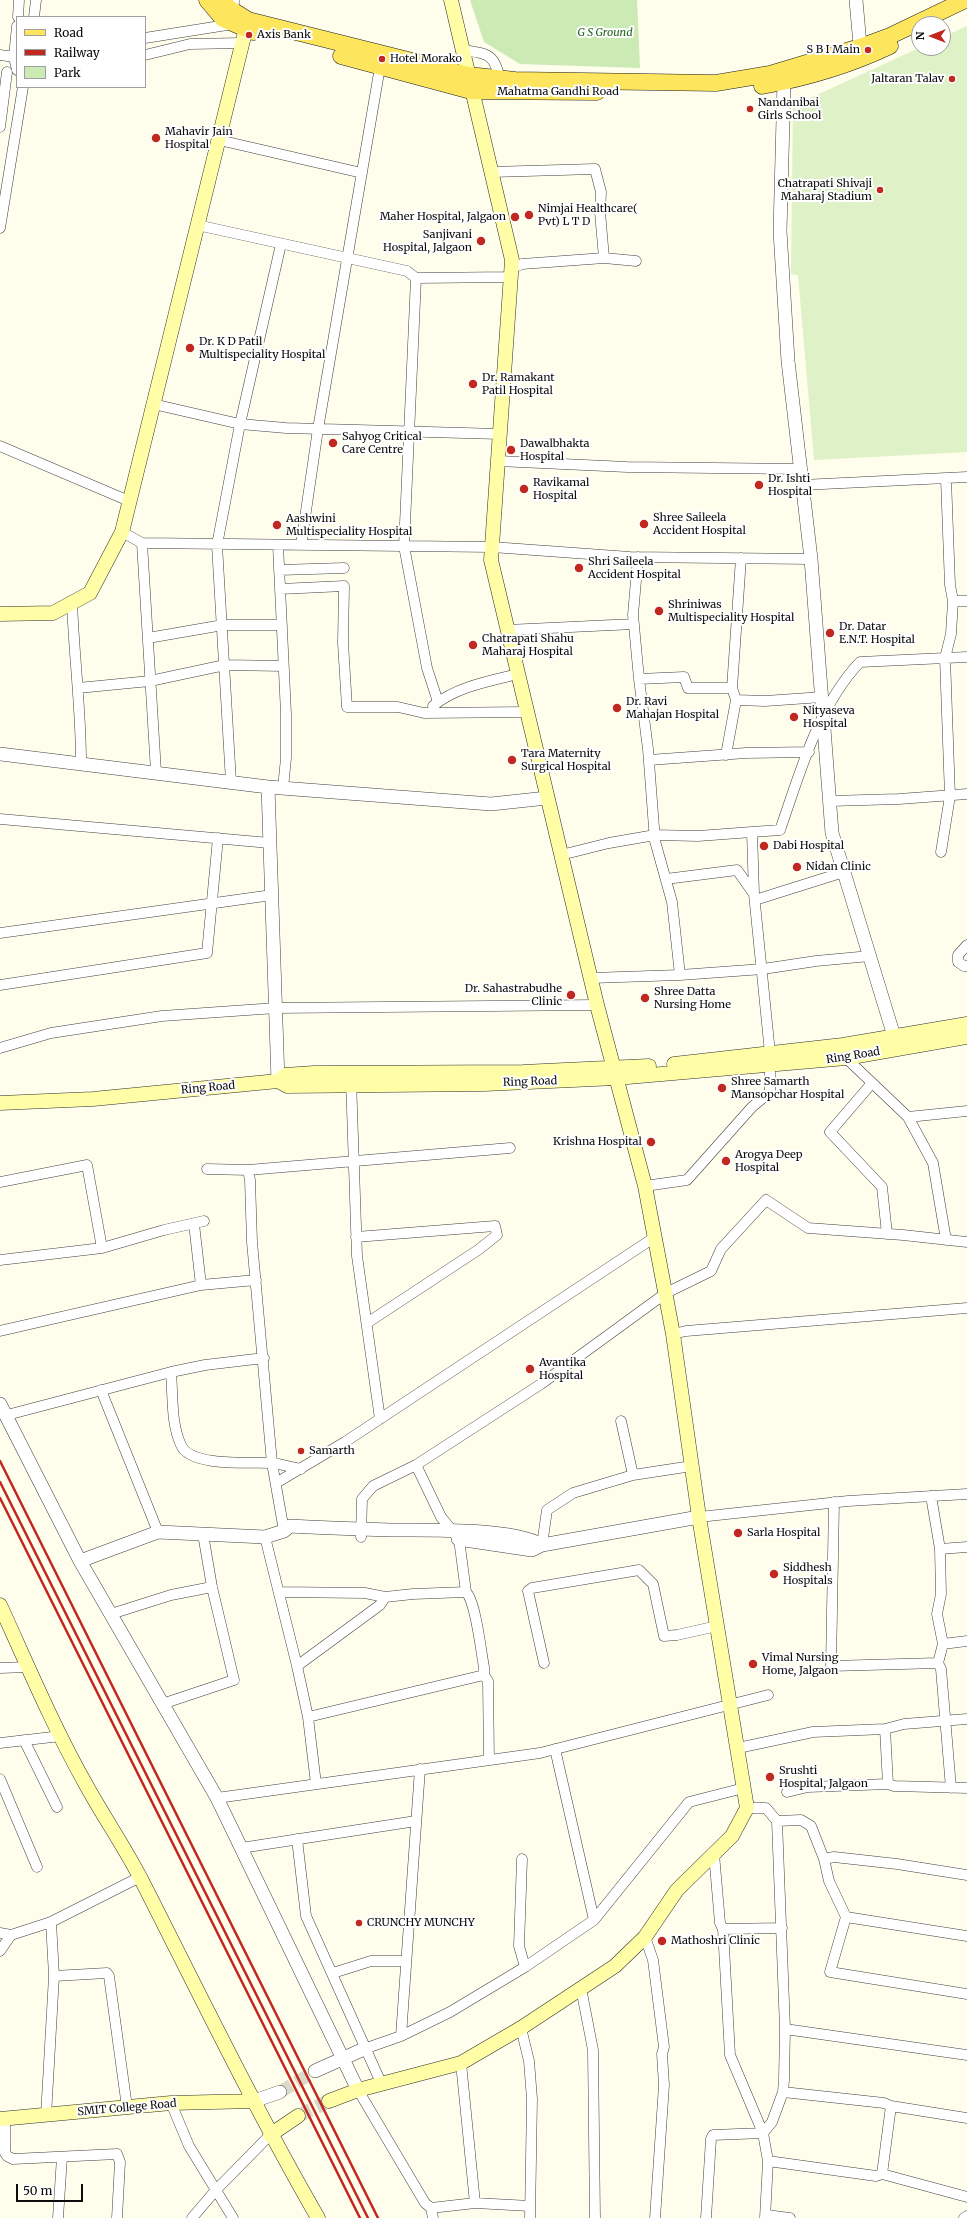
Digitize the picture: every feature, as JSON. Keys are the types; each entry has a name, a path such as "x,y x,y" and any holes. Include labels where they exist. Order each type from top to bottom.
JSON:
{"main road":[{"name":"Mahatma Gandhi Road","path":"207,0 223,19 237,18 382,60 471,91 501,85 721,93 782,77 911,36"},
{"path":"329,2101 358,2090 382,2085 461,2063 521,2028 615,1966 645,1937 677,1890 732,1836 747,1808 699,1517 674,1334 645,1186 597,1005 491,560 512,260 471,91 451,0"},
{"path":"860,53 890,36 965,0"},
{"path":"951,19 967,12"},
{"path":"0,614 53,613 90,593 122,532 218,140 237,18"},
{"path":"382,60 468,75 501,85"},
{"path":"896,1042 967,1024"},
{"name":"Ring Road","path":"0,1103 93,1099 278,1081 287,1086 351,1078 484,1084 845,1052 896,1042 967,1037"},
{"path":"0,1604 28,1667 85,1783 116,1833 140,1877 270,2135 318,2218"},
{"name":"SMIT College Road","path":"3,2119 171,2103 254,2101"},
{"path":"270,2135 298,2116"}],"street":[{"path":"18,16 19,0"},
{"path":"34,16 36,0"},
{"path":"856,0 860,53"},
{"path":"965,0 967,8"},
{"path":"146,38 237,18"},
{"path":"146,55 190,44 237,18"},
{"path":"0,127 14,57 16,36"},
{"path":"462,50 486,54 496,64 501,85"},
{"path":"0,55 14,57"},
{"path":"301,545 318,429 382,60"},
{"path":"782,77 780,231 788,361 810,559 823,697 832,833 896,1042"},
{"path":"0,228 24,88"},
{"path":"218,140 362,173"},
{"path":"491,172 596,169 601,192 600,212 604,258"},
{"path":"197,226 407,271 416,278 511,273 522,264 604,258 636,261"},
{"path":"231,782 223,625 217,545 240,424 281,244"},
{"path":"416,278 404,546 427,668 438,702"},
{"path":"153,404 240,424 318,429 500,434"},
{"path":"0,446 129,501"},
{"path":"498,461 627,467 800,469"},
{"path":"802,485 967,477"},
{"path":"941,852 950,796 945,658 952,634 953,601 950,584 946,479"},
{"path":"122,532 142,543 492,547 638,557 810,559"},
{"path":"142,543 156,772"},
{"path":"278,545 286,729 283,788"},
{"path":"638,557 634,624 638,679 649,760 655,835 672,902 680,975"},
{"path":"726,755 736,700 732,688 741,558"},
{"path":"279,570 344,568"},
{"path":"280,589 344,586 343,643 347,707 398,707 424,713 527,712"},
{"path":"953,601 967,600"},
{"path":"72,602 81,724 81,762"},
{"path":"507,630 634,624"},
{"path":"148,638 223,625 282,625"},
{"path":"561,855 609,842 655,835 698,836 780,830 824,715 844,678 860,662 967,657"},
{"path":"78,688 150,681 225,665 283,666"},
{"path":"424,713 442,698 477,685 518,674"},
{"path":"638,679 684,677 688,688 732,688"},
{"path":"736,700 765,701 823,697"},
{"path":"649,760 809,752"},
{"path":"0,754 81,762 268,787 491,804 547,798"},
{"path":"268,787 278,1081"},
{"path":"830,801 967,794"},
{"path":"0,819 270,842"},
{"path":"645,1186 687,1180 752,1108 770,1092 770,1059 763,969 754,897 752,832"},
{"path":"0,985 207,953 218,838"},
{"path":"666,879 737,870 754,897"},
{"path":"754,897 844,872"},
{"path":"0,933 272,895"},
{"path":"967,945 958,955 958,962 964,966 967,966"},
{"path":"591,978 680,975 763,969 816,961 870,956"},
{"path":"0,1048 51,1033 162,1016 276,1008 597,1005"},
{"path":"845,1052 872,1083 908,1117 933,1163 946,1240"},
{"path":"351,1078 357,1256 380,1418"},
{"path":"872,1083 830,1132 882,1187 887,1234"},
{"path":"908,1117 967,1111"},
{"path":"207,1168 248,1170 510,1148"},
{"path":"0,1182 87,1165 102,1248"},
{"path":"248,1170 272,1463 284,1530 290,1535 361,1533 455,1535 532,1550 542,1545 699,1517 834,1502 967,1494"},
{"path":"361,1533 362,1499 373,1486 416,1465 541,1384 666,1293 711,1271 721,1249 766,1200 808,1228 967,1242"},
{"path":"0,1260 102,1248 204,1221"},
{"path":"194,1224 200,1285"},
{"path":"356,1237 495,1226 497,1235 478,1250 367,1323"},
{"path":"276,1484 380,1418 655,1237"},
{"path":"0,1331 200,1285 256,1280"},
{"path":"674,1334 967,1308"},
{"path":"7,1415 171,1372 205,1365 264,1358"},
{"path":"171,1372 176,1433 181,1447 187,1454 203,1460 272,1463 301,1469"},
{"path":"101,1390 158,1532"},
{"path":"0,1404 7,1415 80,1561 217,1798 358,2090 425,2203 432,2213 475,2203 530,2206"},
{"path":"621,1421 633,1475"},
{"path":"416,1465 441,1517 455,1535 466,1592 469,1595 475,1619 484,1667 484,1675 488,1681 489,1760"},
{"path":"542,1545 547,1510 573,1493 633,1475 692,1466"},
{"path":"931,1496 940,1549 941,1594 937,1614 943,1644 938,1664 941,1669 951,1788"},
{"path":"834,1502 831,1666 938,1664"},
{"path":"80,1561 158,1532 265,1537 284,1530"},
{"path":"162,1704 234,1680 212,1587 203,1534"},
{"path":"265,1537 308,1717 316,1784"},
{"path":"940,1549 967,1547"},
{"path":"544,1663 528,1591 532,1588 639,1570 653,1584 664,1636 677,1635 717,1626"},
{"path":"110,1614 171,1595 212,1587"},
{"path":"279,1592 365,1593 385,1597 413,1594 466,1592"},
{"path":"297,1666 380,1605 385,1597"},
{"path":"943,1644 967,1641"},
{"path":"0,1668 28,1667"},
{"path":"308,1717 484,1675"},
{"path":"217,1798 489,1760 555,1749 768,1695"},
{"path":"738,1748 813,1732 884,1729 904,1724 967,1719"},
{"path":"884,1729 888,1784"},
{"path":"0,1743 61,1736"},
{"path":"24,1740 57,1807"},
{"path":"555,1749 594,1920"},
{"path":"401,2036 420,1769"},
{"path":"0,1779 37,1867"},
{"path":"787,1792 808,1787 888,1784 894,1786 967,1788"},
{"path":"315,2071 364,2049 401,2036 450,2012 525,1967 594,1920 689,1802 744,1788"},
{"path":"747,1808 766,1808 777,1821 785,2030 783,2092 772,2122 764,2133"},
{"path":"777,1821 801,1820 811,1826 824,1859 829,1881 846,1917 830,1972 967,1994"},
{"path":"241,1848 416,1821"},
{"path":"296,1839 306,1916 333,1973 364,2049 382,2085"},
{"path":"714,1854 720,1923 723,1929 730,2055 764,2133 768,2161 764,2207 765,2216 790,2218"},
{"path":"824,1859 834,1857 889,1863 967,1875"},
{"path":"522,1859 519,1946 525,1967"},
{"path":"0,1933 11,1935 51,1922 140,1877"},
{"path":"846,1917 967,1936"},
{"path":"46,2116 54,1976 51,1922"},
{"path":"723,1929 782,1928"},
{"path":"0,1951 11,1935"},
{"path":"645,1937 653,1960 664,2047 662,2054 664,2085 655,2218"},
{"path":"333,1973 371,1960 406,1960"},
{"path":"54,1976 107,1973 109,1976 127,2107"},
{"path":"581,1988 593,2050 595,2218"},
{"path":"521,2028 529,2062 532,2099 530,2218"},
{"path":"785,2030 967,2055"},
{"path":"461,2063 475,2203"},
{"path":"254,2101 280,2092"},
{"path":"783,2092 884,2103 891,2106 967,2118"},
{"path":"171,2103 189,2146 215,2191 233,2218"},
{"path":"882,2174 891,2106"},
{"path":"3,2119 4,2144 7,2156 21,2159 114,2154 119,2156 117,2218"},
{"path":"706,2218 706,2187 711,2139 713,2135 764,2133"},
{"path":"192,2218 215,2191 270,2135"},
{"path":"58,2218 62,2157"},
{"path":"768,2161 876,2176 882,2174 967,2196"}],"green space":[{"name":"G S Ground","path":"470,0 637,0 640,68 520,64 484,42"},
{"path":"967,26 967,452 814,460 798,275 791,274 793,106 911,52 911,56 951,56 951,33"}],"tunnel":[{"path":"280,2092 315,2071"},
{"path":"298,2116 329,2101"}],"railway":[{"path":"0,1461 378,2218"},
{"path":"0,1482 368,2218"},
{"path":"0,1498 360,2218"}],"place":[{"name":"Axis Bank","path":"249,35"},
{"name":"S B I Main","path":"868,50"},
{"name":"Hotel Morako","path":"382,59"},
{"name":"Jaltaran Talav","path":"952,79"},
{"name":"Nandanibai Girls School","path":"750,109"},
{"name":"Mahavir Jain Hospital","path":"156,138"},
{"name":"Chatrapati Shivaji Maharaj Stadium","path":"880,190"},
{"name":"Nimjai Healthcare( Pvt) L T D","path":"529,215"},
{"name":"Maher Hospital, Jalgaon","path":"515,217"},
{"name":"Sanjivani Hospital, Jalgaon","path":"481,241"},
{"name":"Dr. K D Patil Multispeciality Hospital","path":"190,348"},
{"name":"Dr. Ramakant Patil Hospital","path":"473,384"},
{"name":"Sahyog Critical Care Centre","path":"333,443"},
{"name":"Dawalbhakta Hospital","path":"511,450"},
{"name":"Dr. Ishti Hospital","path":"759,485"},
{"name":"Ravikamal Hospital","path":"524,489"},
{"name":"Shree Saileela Accident Hospital","path":"644,524"},
{"name":"Aashwini Multispeciality Hospital","path":"277,525"},
{"name":"Shri Saileela Accident Hospital","path":"579,568"},
{"name":"Shriniwas Multispeciality Hospital","path":"659,611"},
{"name":"Dr. Datar E.N.T. Hospital","path":"830,633"},
{"name":"Chatrapati Shahu Maharaj Hospital","path":"473,645"},
{"name":"Dr. Ravi Mahajan Hospital","path":"617,708"},
{"name":"Nityaseva Hospital","path":"794,717"},
{"name":"Tara Maternity Surgical Hospital","path":"512,760"},
{"name":"Dabi Hospital","path":"764,846"},
{"name":"Nidan Clinic","path":"797,867"},
{"name":"Dr. Sahastrabudhe Clinic","path":"571,995"},
{"name":"Shree Datta Nursing Home","path":"645,998"},
{"name":"Shree Samarth Mansopchar Hospital","path":"722,1088"},
{"name":"Krishna Hospital","path":"651,1142"},
{"name":"Arogya Deep Hospital","path":"726,1161"},
{"name":"Avantika Hospital","path":"530,1369"},
{"name":"Samarth","path":"301,1451"},
{"name":"Sarla Hospital","path":"738,1533"},
{"name":"Siddhesh Hospitals","path":"774,1574"},
{"name":"Vimal Nursing Home, Jalgaon","path":"753,1664"},
{"name":"Srushti Hospital, Jalgaon","path":"770,1777"},
{"name":"CRUNCHY MUNCHY","path":"359,1923"},
{"name":"Mathoshri Clinic","path":"662,1941"}]}
